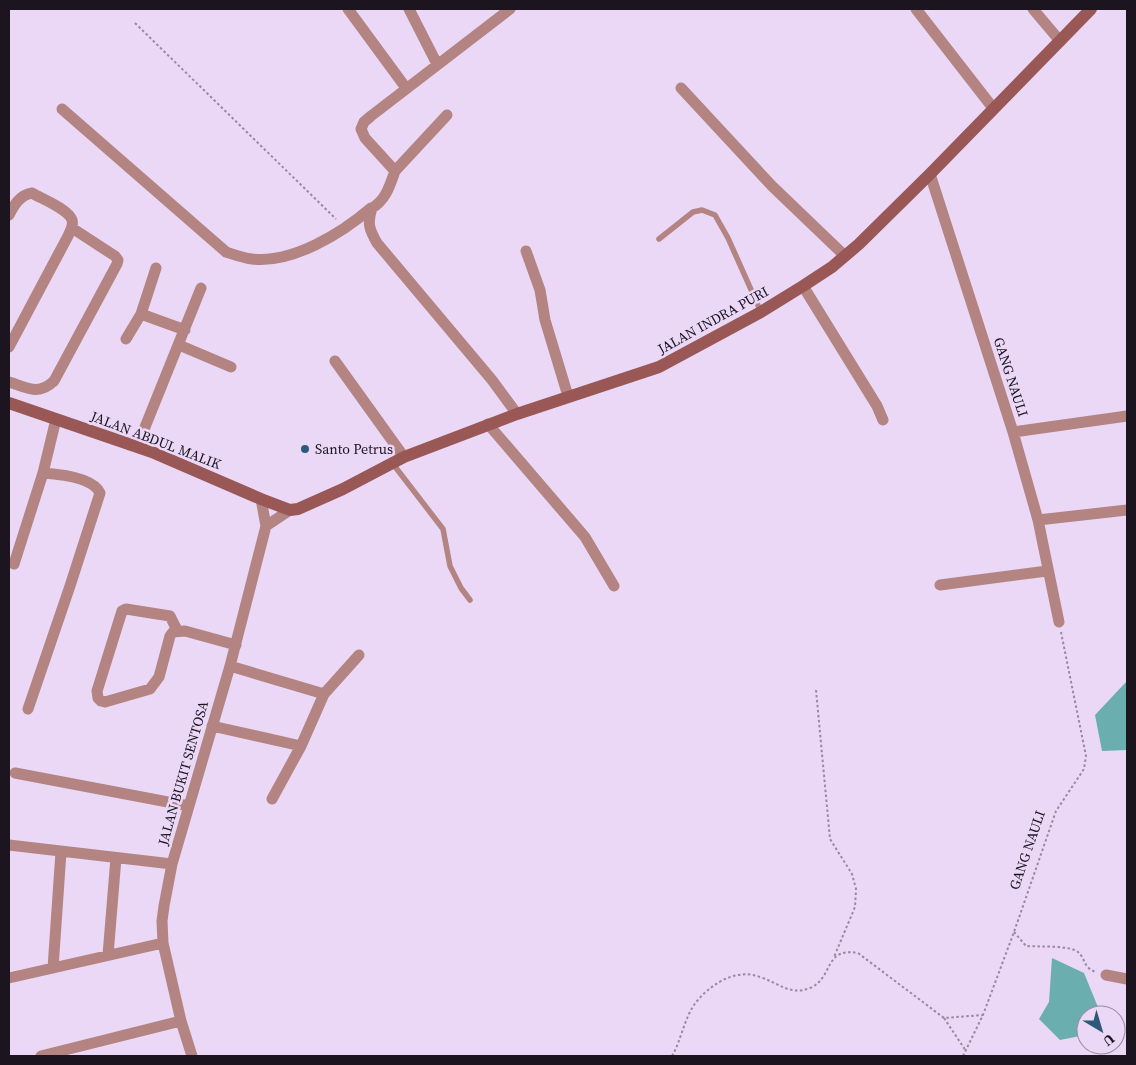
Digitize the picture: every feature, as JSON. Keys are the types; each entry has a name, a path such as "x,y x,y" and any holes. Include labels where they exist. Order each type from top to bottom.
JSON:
{"street":[{"path":"348,9 406,88"},
{"path":"409,9 437,64"},
{"path":"395,170 365,138 361,129 364,122 510,9"},
{"path":"916,9 993,108"},
{"path":"1033,9 1060,41"},
{"name":"JALAN INDRA PURI","path":"266,526 290,510 298,509 343,489 393,464 404,456 568,396 659,367 761,312 803,286 845,256 930,174 1091,9"},
{"path":"681,88 772,186 845,256"},
{"path":"62,109 226,252 254,260 274,259 308,247 345,228 378,204 389,188 395,170 447,115"},
{"name":"GANG NAULI","path":"930,174 1013,432 1038,520 1059,622"},
{"path":"9,215 14,205 27,194 32,193 64,210 72,220 72,228 9,348"},
{"path":"372,208 368,220 371,233 377,243 492,380 517,414"},
{"path":"9,382 36,390 46,389 54,381 117,264 118,260 115,256 72,228"},
{"path":"526,251 540,290 546,320 568,396"},
{"path":"126,340 141,314 156,268"},
{"path":"803,286 877,406 883,420"},
{"path":"137,447 201,288"},
{"path":"141,314 185,330"},
{"path":"179,345 230,367"},
{"path":"335,361 404,456"},
{"name":"JALAN ABDUL MALIK","path":"9,403 137,447 290,510"},
{"path":"1013,432 1127,416"},
{"path":"14,564 43,473 56,419"},
{"path":"488,424 585,537 614,586"},
{"path":"28,709 100,493 98,488 90,483 64,474 43,473"},
{"name":"JALAN BUKIT SENTOSA","path":"192,1056 181,1021 163,943 163,913 172,864 236,645 266,526 261,499"},
{"path":"1038,520 1127,510"},
{"path":"940,585 1047,571"},
{"path":"178,630 170,616 126,608 122,611 97,691 98,698 105,702 150,689 159,677 170,636 178,630 236,645"},
{"path":"272,799 301,746 324,694 359,655"},
{"path":"230,666 324,694"},
{"path":"212,726 301,746"},
{"path":"15,773 189,806"},
{"path":"9,846 172,864"},
{"path":"53,968 61,852"},
{"path":"108,955 116,858"},
{"path":"9,978 163,943"},
{"path":"1106,975 1127,979"},
{"path":"41,1056 181,1021"}],"lane":[{"path":"659,239 693,212 702,210 715,215 728,238 761,312"},
{"path":"393,464 443,529 450,566 461,588 470,600"}],"path":[{"path":"135,23 345,228"},
{"name":"GANG NAULI","path":"963,1056 983,1014 1014,932 1056,810 1084,770 1086,763 1059,622"},
{"path":"672,1056 692,1008 702,995 716,984 734,975 744,973 760,976 786,990 800,990 813,987 818,983 834,957 854,907 856,889 852,874 830,839 816,690"},
{"path":"1014,932 1026,946 1073,949 1080,953 1086,967 1106,975"},
{"path":"834,957 848,951 858,952 944,1018 966,1051"},
{"path":"944,1018 983,1014"}],"shaded area":[{"path":"1127,681 1127,750 1102,751 1095,715"},
{"path":"1052,958 1084,973 1097,1005 1076,1005 1076,1037 1060,1040 1039,1019 1049,1002"}],"place":[{"name":"Santo Petrus","path":"305,449"}]}
